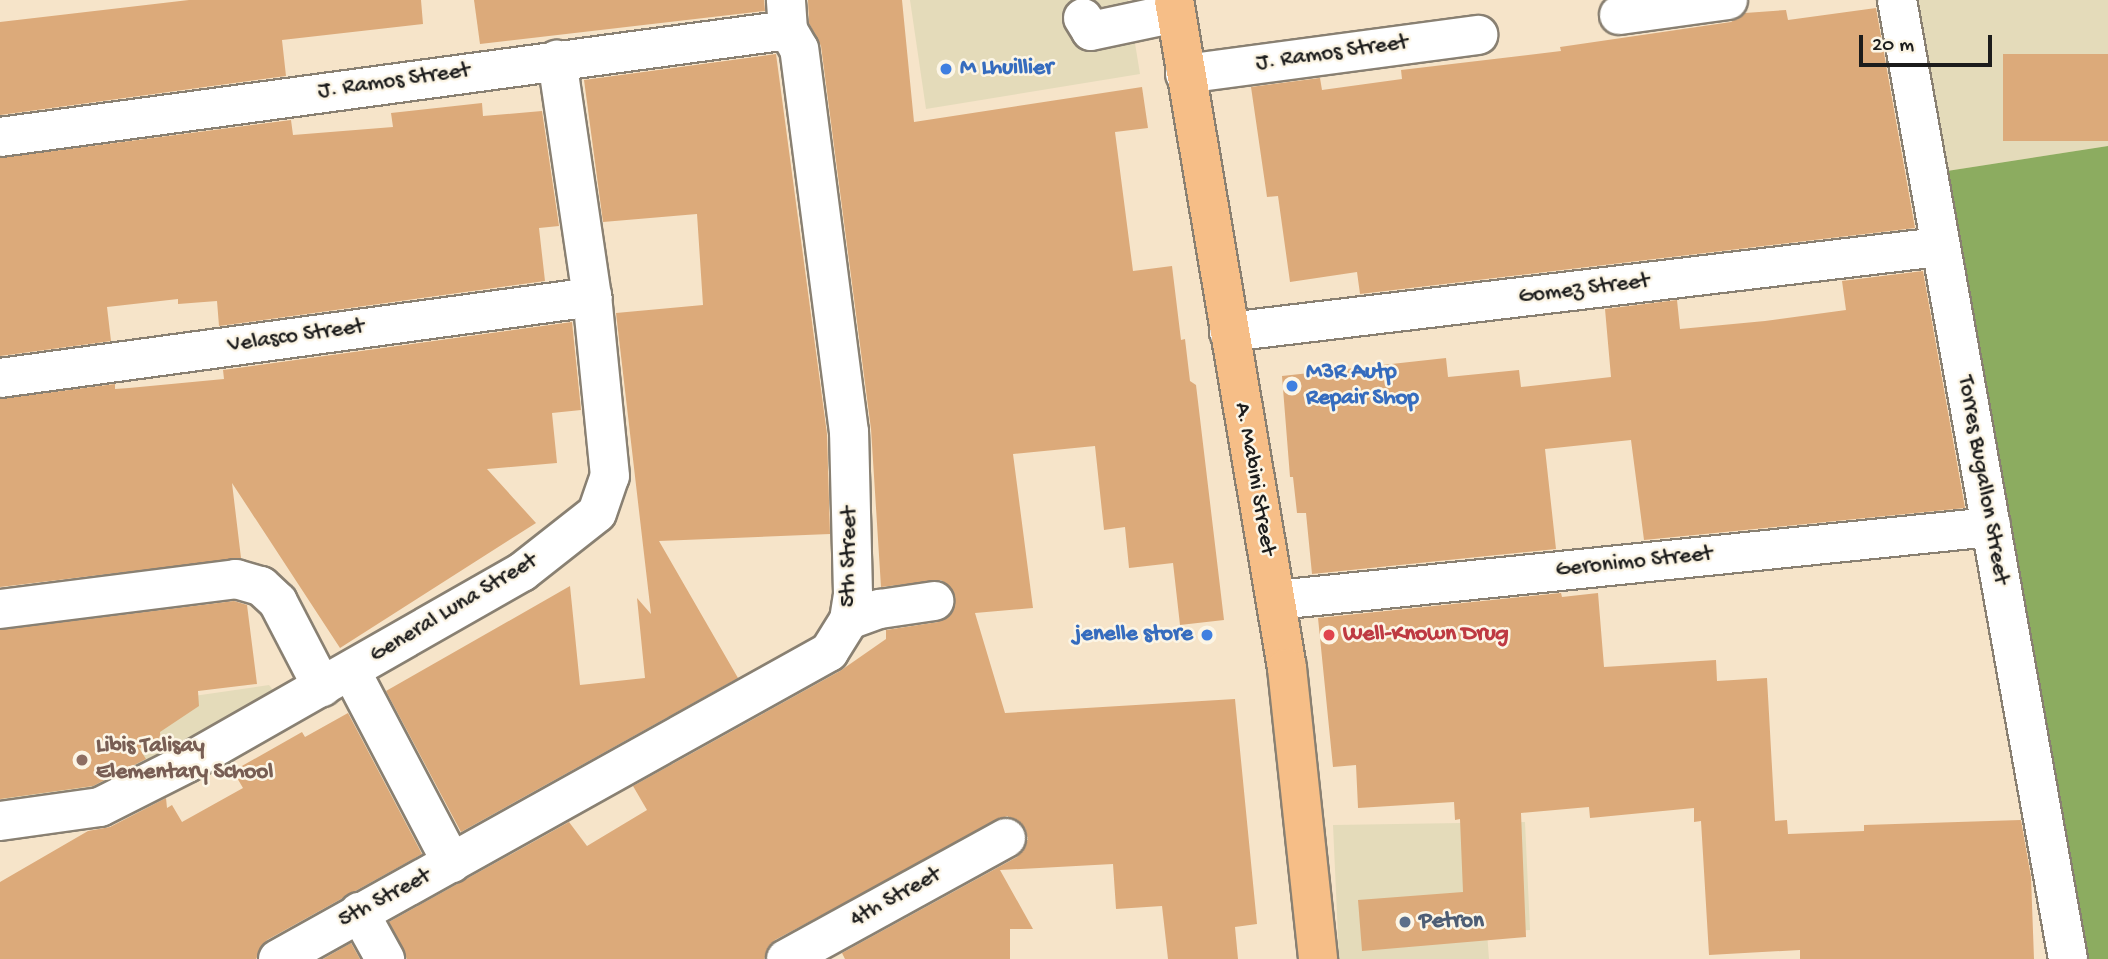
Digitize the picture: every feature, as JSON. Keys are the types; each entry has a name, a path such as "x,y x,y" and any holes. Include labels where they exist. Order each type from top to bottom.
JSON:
{"main road":[{"name":"A. Mabini Street","path":"1175,6 1277,600 1302,772 1318,959"}],"street":[{"path":"1619,15 1728,0"},
{"name":"Torres Bugallon Street","path":"1896,0 2068,959"},
{"path":"1083,18 1091,31 1175,6"},
{"name":"J. Ramos Street","path":"0,137 556,60 787,15"},
{"name":"5th Street","path":"278,959 829,652 849,620 853,594 849,432 799,49 787,15"},
{"name":"J. Ramos Street","path":"1185,74 1478,35"},
{"name":"General Luna Street","path":"0,821 100,807 337,679 522,572 597,513 610,476 592,297 556,60"},
{"name":"Gomez Street","path":"1229,332 1939,247"},
{"name":"Velasco Street","path":"0,378 592,297"},
{"name":"Geronimo Street","path":"1277,600 1991,527"},
{"path":"0,609 236,579 261,586 278,602 337,679 452,863"},
{"path":"849,620 880,609 934,601"},
{"name":"4th Street","path":"786,959 1006,838"},
{"path":"359,912 385,959"}],"shaded area":[{"path":"910,0 1128,0 1140,74 926,109"},
{"path":"1916,0 2108,0 2108,146 1947,171"},
{"name":"Libis Talisay Elementary School","path":"269,685 279,698 97,795 0,807 0,724"},
{"path":"1525,822 1530,930 1487,932 1489,959 1339,959 1333,825"}],"green space":[{"path":"2108,146 2108,959 2083,959 1947,171"}],"building":[{"path":"189,0 421,0 423,24 282,40 286,76 0,115 0,22"},
{"path":"474,0 764,0 765,11 480,44"},
{"path":"808,0 902,0 914,122 1142,87 1148,128 1115,132 1133,271 1172,266 1181,340 1185,339 1190,381 1196,385 1224,620 1180,625 1173,563 1129,568 1125,527 1104,530 1095,446 1013,454 1033,608 975,613 1005,713 1235,699 1257,924 1235,927 1238,959 1168,959 1162,906 1116,909 1113,864 1000,870 1033,929 1010,929 1010,959 845,959 842,953 1017,857 1028,839 1025,828 1007,816 775,940 764,959 407,959 389,922 569,822 587,846 647,810 633,786 840,671 886,639 886,630 938,622 954,610 951,588 941,580 881,587 871,429 821,46 809,23"},
{"path":"1876,8 1915,228 1360,294 1357,272 1290,282 1278,196 1267,197 1251,87 1320,78 1322,90 1402,79 1401,70 1561,51 1560,47 1731,22 1745,13 1786,10 1788,20"},
{"path":"776,54 827,434 830,534 659,541 738,678 461,832 386,691 570,586 580,685 645,678 637,598 651,614 616,313 703,305 697,214 603,222 584,80"},
{"path":"2003,54 2108,54 2108,141 2003,141"},
{"path":"482,103 483,116 542,111 559,226 539,228 545,281 219,326 217,301 178,304 178,299 107,307 111,341 0,356 0,158 291,120 293,135 393,127 391,113"},
{"path":"1923,271 1965,508 1644,540 1631,440 1545,449 1556,549 1312,574 1306,513 1297,513 1293,477 1290,477 1282,376 1446,358 1448,377 1519,370 1521,387 1611,377 1605,309 1677,300 1680,329 1765,321 1846,310 1842,281"},
{"path":"572,322 581,410 552,413 557,463 487,469 536,523 340,648 232,483 241,558 0,587 0,399 115,384 115,389 224,379 223,370"},
{"path":"1561,593 1562,597 1598,593 1604,667 1716,660 1717,681 1767,678 1775,821 1787,820 1788,834 1864,831 1864,825 2021,820 2031,877 2034,959 1800,959 1800,950 1709,955 1701,821 1694,822 1694,808 1590,818 1589,807 1521,813 1526,937 1362,951 1358,900 1463,892 1460,819 1455,820 1454,802 1358,808 1356,765 1333,767 1318,618"},
{"path":"234,601 247,605 257,684 198,691 199,706 160,732 161,746 139,748 146,759 93,786 0,799 0,630"},
{"path":"348,713 422,854 267,940 256,959 0,959 0,882 88,831 110,827 166,798 167,808 172,805 182,822 243,788 233,771 302,732 305,737"},
{"path":"351,943 360,959 323,959"}],"place":[{"name":"M Lhuillier","path":"946,69"},
{"name":"M3R Autp Repair Shop","path":"1292,386"},
{"name":"jenelle store","path":"1207,635"},
{"name":"Well-Known Drug","path":"1329,635"},
{"name":"Libis Talisay Elementary School","path":"82,760"},
{"name":"Petron","path":"1405,922"}]}
